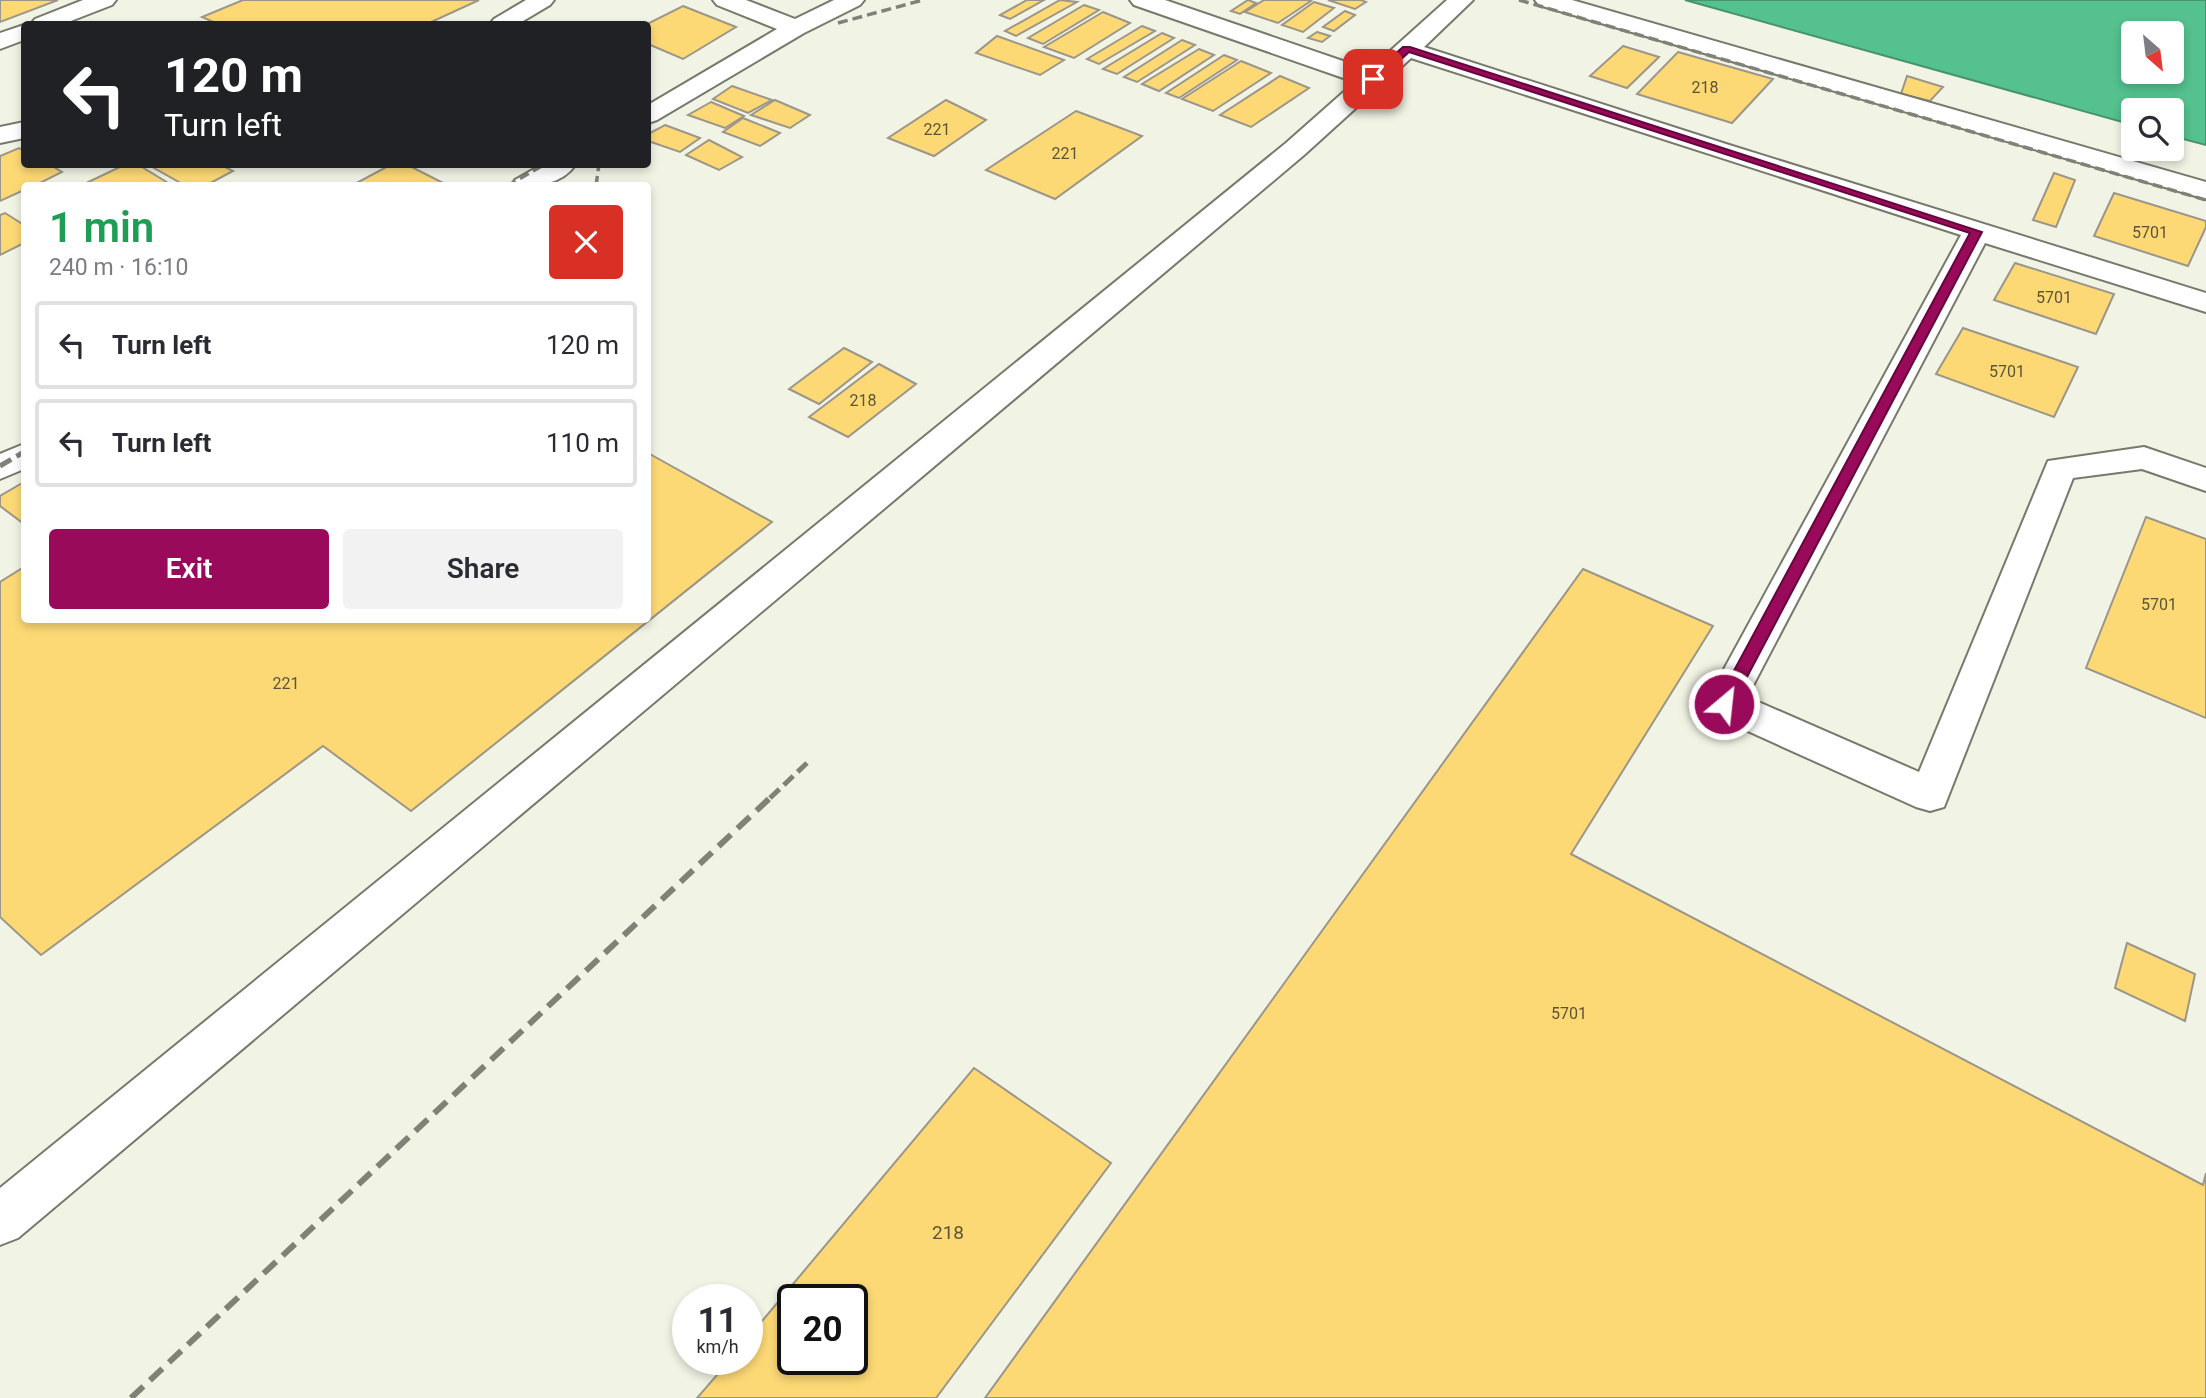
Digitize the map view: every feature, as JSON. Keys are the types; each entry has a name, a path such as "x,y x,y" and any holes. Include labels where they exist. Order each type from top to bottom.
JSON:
{"lane":[{"path":"51,21 104,0"},
{"path":"507,21 542,0"},
{"path":"726,0 796,28"},
{"path":"651,113 796,28 852,0"},
{"path":"1142,0 1373,79"},
{"path":"0,1220 1295,149 1461,0"},
{"path":"1548,0 2206,191"},
{"path":"0,42 21,33"},
{"path":"1407,49 2206,303"},
{"path":"0,135 21,131"},
{"path":"532,182 556,168"},
{"path":"1977,232 1724,704 1930,795 2060,468 2144,458 2206,480"},
{"path":"0,468 21,457"}],"shaded area":[{"path":"1685,0 2206,0 2206,145 2184,139 2184,98 2121,98 2121,122"}],"building":[{"path":"0,0 58,0 0,22"},
{"path":"243,0 479,0 434,21 211,21 202,17"},
{"path":"1027,0 1044,0 1010,19 1000,15"},
{"path":"1060,0 1077,2 1016,36 1005,31"},
{"path":"1248,0 1256,3 1240,14 1231,11"},
{"path":"1264,0 1311,1 1278,23 1245,12"},
{"path":"1328,0 1361,0 1366,2 1355,9"},
{"path":"1314,2 1334,8 1303,32 1282,25"},
{"path":"1084,5 1099,10 1043,44 1028,38"},
{"path":"683,6 736,27 683,59 651,45 651,22"},
{"path":"1345,11 1355,15 1334,31 1323,27"},
{"path":"1103,12 1130,23 1074,58 1044,47"},
{"path":"1142,26 1155,31 1099,64 1087,59"},
{"path":"1317,32 1330,36 1322,42 1308,38"},
{"path":"1162,33 1174,38 1117,74 1103,69"},
{"path":"997,36 1064,60 1040,75 976,53"},
{"path":"1182,40 1195,45 1137,82 1124,77"},
{"path":"1623,46 1659,57 1627,88 1590,76"},
{"path":"1199,49 1214,55 1159,91 1142,84"},
{"path":"1678,52 1773,79 1732,123 1637,94"},
{"path":"1224,55 1237,60 1179,98 1166,93"},
{"path":"1241,61 1271,73 1213,111 1182,99"},
{"path":"1280,76 1309,88 1251,127 1220,115"},
{"path":"1907,76 1943,87 1930,101 1901,94"},
{"path":"732,86 772,100 748,113 713,99"},
{"path":"775,100 810,115 790,128 751,115"},
{"path":"946,100 986,120 934,156 888,138"},
{"path":"711,102 744,116 725,128 688,115"},
{"path":"1076,111 1142,136 1055,199 986,170"},
{"path":"743,118 780,133 760,146 723,132"},
{"path":"665,125 700,138 680,152 651,142 651,132"},
{"path":"709,140 742,157 719,170 686,155"},
{"path":"19,148 21,168 56,168 62,172 42,182 21,182 21,191 0,201 0,156"},
{"path":"118,168 144,168 166,182 88,182"},
{"path":"154,168 227,168 233,171 212,182 179,182"},
{"path":"385,168 414,168 441,182 358,182"},
{"path":"2054,173 2075,180 2056,227 2033,220"},
{"path":"2114,193 2206,221 2206,227 2188,266 2094,236"},
{"path":"5,213 21,223 21,244 0,255 0,215"},
{"path":"2015,263 2114,294 2096,334 1994,300"},
{"path":"1963,328 2078,367 2054,417 1936,374"},
{"path":"844,348 872,362 819,404 789,389"},
{"path":"879,364 916,384 848,437 809,417"},
{"path":"651,455 772,522 651,619"},
{"path":"21,484 21,522 0,506 0,496"},
{"path":"2146,517 2206,539 2206,718 2086,668"},
{"path":"21,569 21,623 646,623 411,811 323,746 41,955 0,917 0,582"},
{"path":"1583,569 1713,626 1571,854 2203,1185 2206,1173 2206,1398 985,1398"},
{"path":"2127,943 2195,974 2185,1021 2115,988"},
{"path":"974,1068 1111,1163 936,1398 697,1398 717,1375 763,1375 763,1320 777,1303 777,1375 868,1375 868,1284 793,1284"}],"railway":[{"path":"838,23 923,0"},
{"path":"1519,0 2206,200"},
{"path":"514,182 538,168"},
{"path":"597,182 598,168"},
{"path":"0,466 21,454"},
{"path":"770,798 807,763"},
{"path":"131,1398 772,796"}],"route":[{"path":"1373,79 1407,49 1977,232 1724,704"}]}
